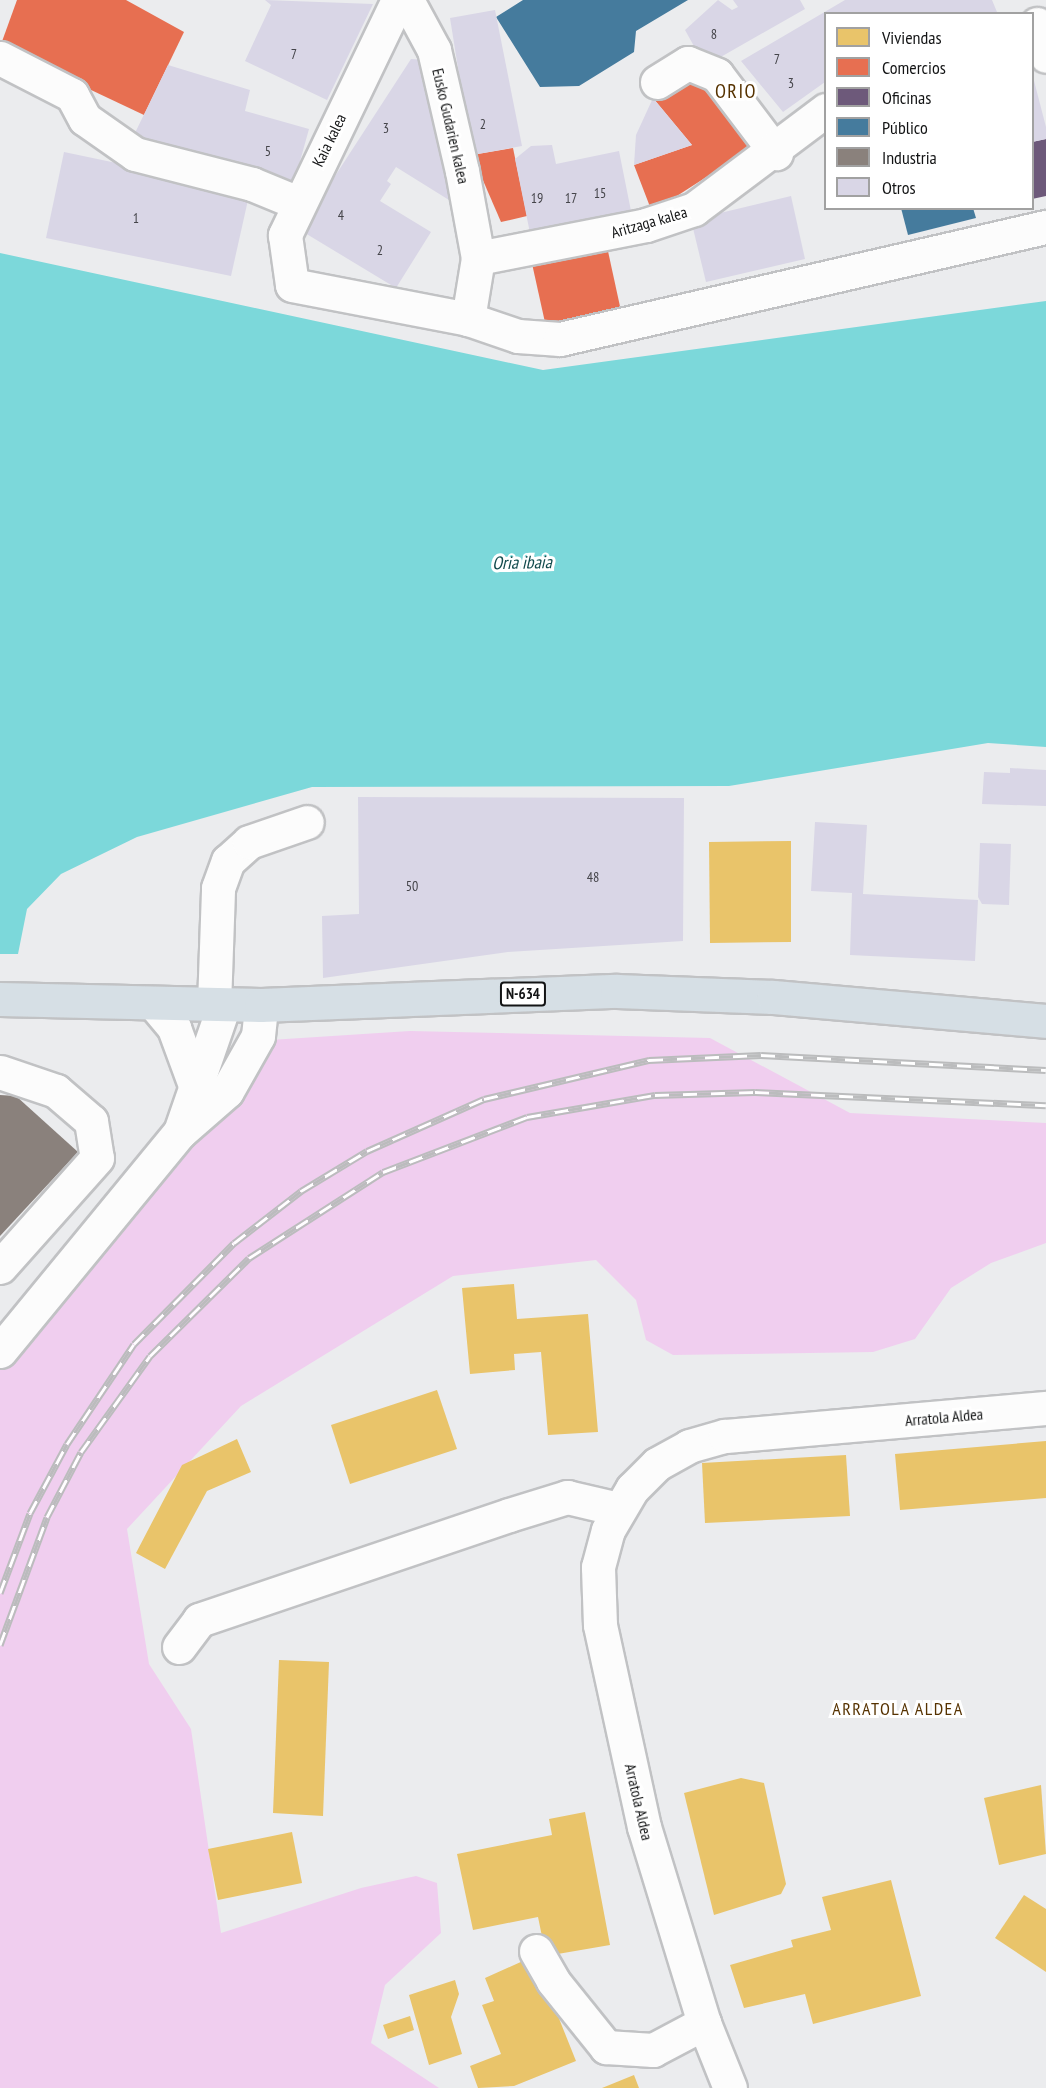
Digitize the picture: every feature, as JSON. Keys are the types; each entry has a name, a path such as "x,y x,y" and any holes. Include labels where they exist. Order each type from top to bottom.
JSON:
{"highway":[{"name":"N-634","path":"0,999 155,1005 261,1005 640,991 1046,1021"}],"street":[{"name":"Kaia kalea","path":"398,0 298,203 285,235 292,285 468,319"},
{"name":"Eusko Gudarien kalea","path":"407,0 434,50 478,258"},
{"path":"1039,24 1046,56"},
{"path":"0,58 72,95 85,119 135,154 252,184 298,203"},
{"path":"657,82 688,63 717,75 774,151"},
{"name":"Aritzaga kalea","path":"478,258 634,228 694,209 774,151 824,111"},
{"path":"478,258 468,319 518,336 560,339 1046,226"},
{"path":"180,1132 219,1005 218,888 228,861 249,842 307,822"},
{"path":"155,1005 174,1028 195,1084"},
{"path":"0,1351 180,1132 227,1090 258,1036 261,1005"},
{"path":"0,1072 56,1091 91,1121 97,1158 0,1267"},
{"name":"Arratola Aldea","path":"730,2088 704,2023 644,1827 600,1625 598,1567 618,1509 657,1464 689,1446 725,1436 1046,1408"},
{"path":"179,1647 199,1620 509,1515 567,1497 618,1509"},
{"path":"536,1951 553,1981 606,2047 653,2050 704,2023"}],"shaded area":[{"path":"410,1031 710,1038 850,1113 1046,1123 1046,1243 991,1263 951,1288 915,1339 873,1352 673,1355 646,1340 636,1300 596,1260 453,1276 241,1406 127,1529 149,1664 191,1729 221,1933 361,1888 416,1876 437,1883 441,1933 385,1985 371,2043 439,2088 0,2088 0,1329 19,1299 217,1123 270,1040"}],"water":[{"name":"Oria ibaia","path":"0,253 543,370 1046,301 1046,747 988,743 729,786 312,787 137,837 61,874 27,909 18,954 0,954"}],"building: Viviendas":[{"path":"791,841 791,942 710,943 709,842"},
{"path":"514,1284 517,1319 588,1314 598,1432 548,1435 541,1352 514,1354 515,1370 470,1374 462,1288"},
{"path":"437,1390 457,1449 350,1484 331,1425"},
{"path":"237,1439 251,1472 207,1491 165,1569 136,1553 182,1465"},
{"path":"1046,1441 1046,1498 900,1510 895,1454"},
{"path":"846,1455 850,1516 705,1523 702,1463"},
{"path":"279,1660 329,1662 323,1816 273,1813"},
{"path":"741,1778 764,1783 786,1884 781,1894 714,1915 684,1793"},
{"path":"1041,1785 1046,1854 999,1865 984,1798"},
{"path":"585,1812 610,1945 546,1956 538,1917 473,1930 457,1854 552,1835 549,1819"},
{"path":"292,1832 302,1883 218,1900 208,1849"},
{"path":"891,1880 921,1996 813,2024 805,1994 744,2008 730,1965 793,1947 791,1940 831,1930 822,1897"},
{"path":"1024,1895 1046,1909 1046,1972 995,1938"},
{"path":"534,1956 576,2061 514,2086 478,2088 470,2066 501,2054 482,2005 494,2001 485,1978"},
{"path":"455,1980 459,1994 451,2017 462,2054 429,2065 409,1995"},
{"path":"410,2016 414,2030 388,2039 383,2025"},
{"path":"634,2075 639,2088 602,2088"}],"building: Comercios":[{"path":"17,0 126,0 184,32 144,115 0,47"},
{"path":"692,75 753,147 652,212 634,165 692,145 653,98"},
{"path":"513,148 527,216 501,222 472,155"},
{"path":"606,242 621,311 546,327 531,259"}],"building: Oficinas":[{"path":"1046,139 1046,196 1034,199 1034,142"}],"building: Público":[{"path":"523,0 688,0 636,31 634,52 579,86 540,87 496,17"},
{"path":"902,210 974,210 976,218 908,235"}],"building: Industria":[{"path":"0,1095 16,1096 78,1152 0,1236"}],"building: Otros":[{"path":"265,0 373,4 327,100 245,61 271,5"},
{"path":"718,0 732,10 738,7 733,0 800,0 805,9 705,66 685,30"},
{"path":"845,0 992,0 997,12 825,12"},
{"path":"495,10 522,146 472,155 450,18"},
{"path":"824,12 824,83 783,112 741,61"},
{"path":"411,59 426,60 457,185 449,200 396,167 387,181 391,184 380,201 431,232 396,288 300,230"},
{"path":"168,65 250,90 245,111 309,129 292,190 190,163 134,135"},
{"path":"1034,81 1046,127 1046,139 1034,142"},
{"path":"653,98 692,145 634,165 636,135"},
{"path":"552,145 556,164 619,151 633,221 531,238 515,159 531,146"},
{"path":"64,152 250,191 231,276 46,238"},
{"path":"791,196 805,259 706,282 691,220"},
{"path":"1010,768 1046,770 1046,806 982,804 984,772 1010,773"},
{"path":"358,797 684,798 683,941 508,952 323,978 322,916 359,914"},
{"path":"815,822 867,825 863,894 978,900 975,961 850,955 852,893 811,891"},
{"path":"980,843 1011,844 1009,905 982,904 978,897"}],"railway":[{"path":"0,1593 30,1513 67,1444 134,1344 234,1243 301,1191 367,1151 484,1099 649,1060 761,1055 1046,1070"},
{"path":"0,1645 47,1517 81,1452 150,1356 249,1258 383,1172 527,1117 655,1095 755,1092 1046,1105"}],"district":[{"name":"ORIO","path":"736,91"},
{"name":"ARRATOLA ALDEA","path":"898,1709"}]}
